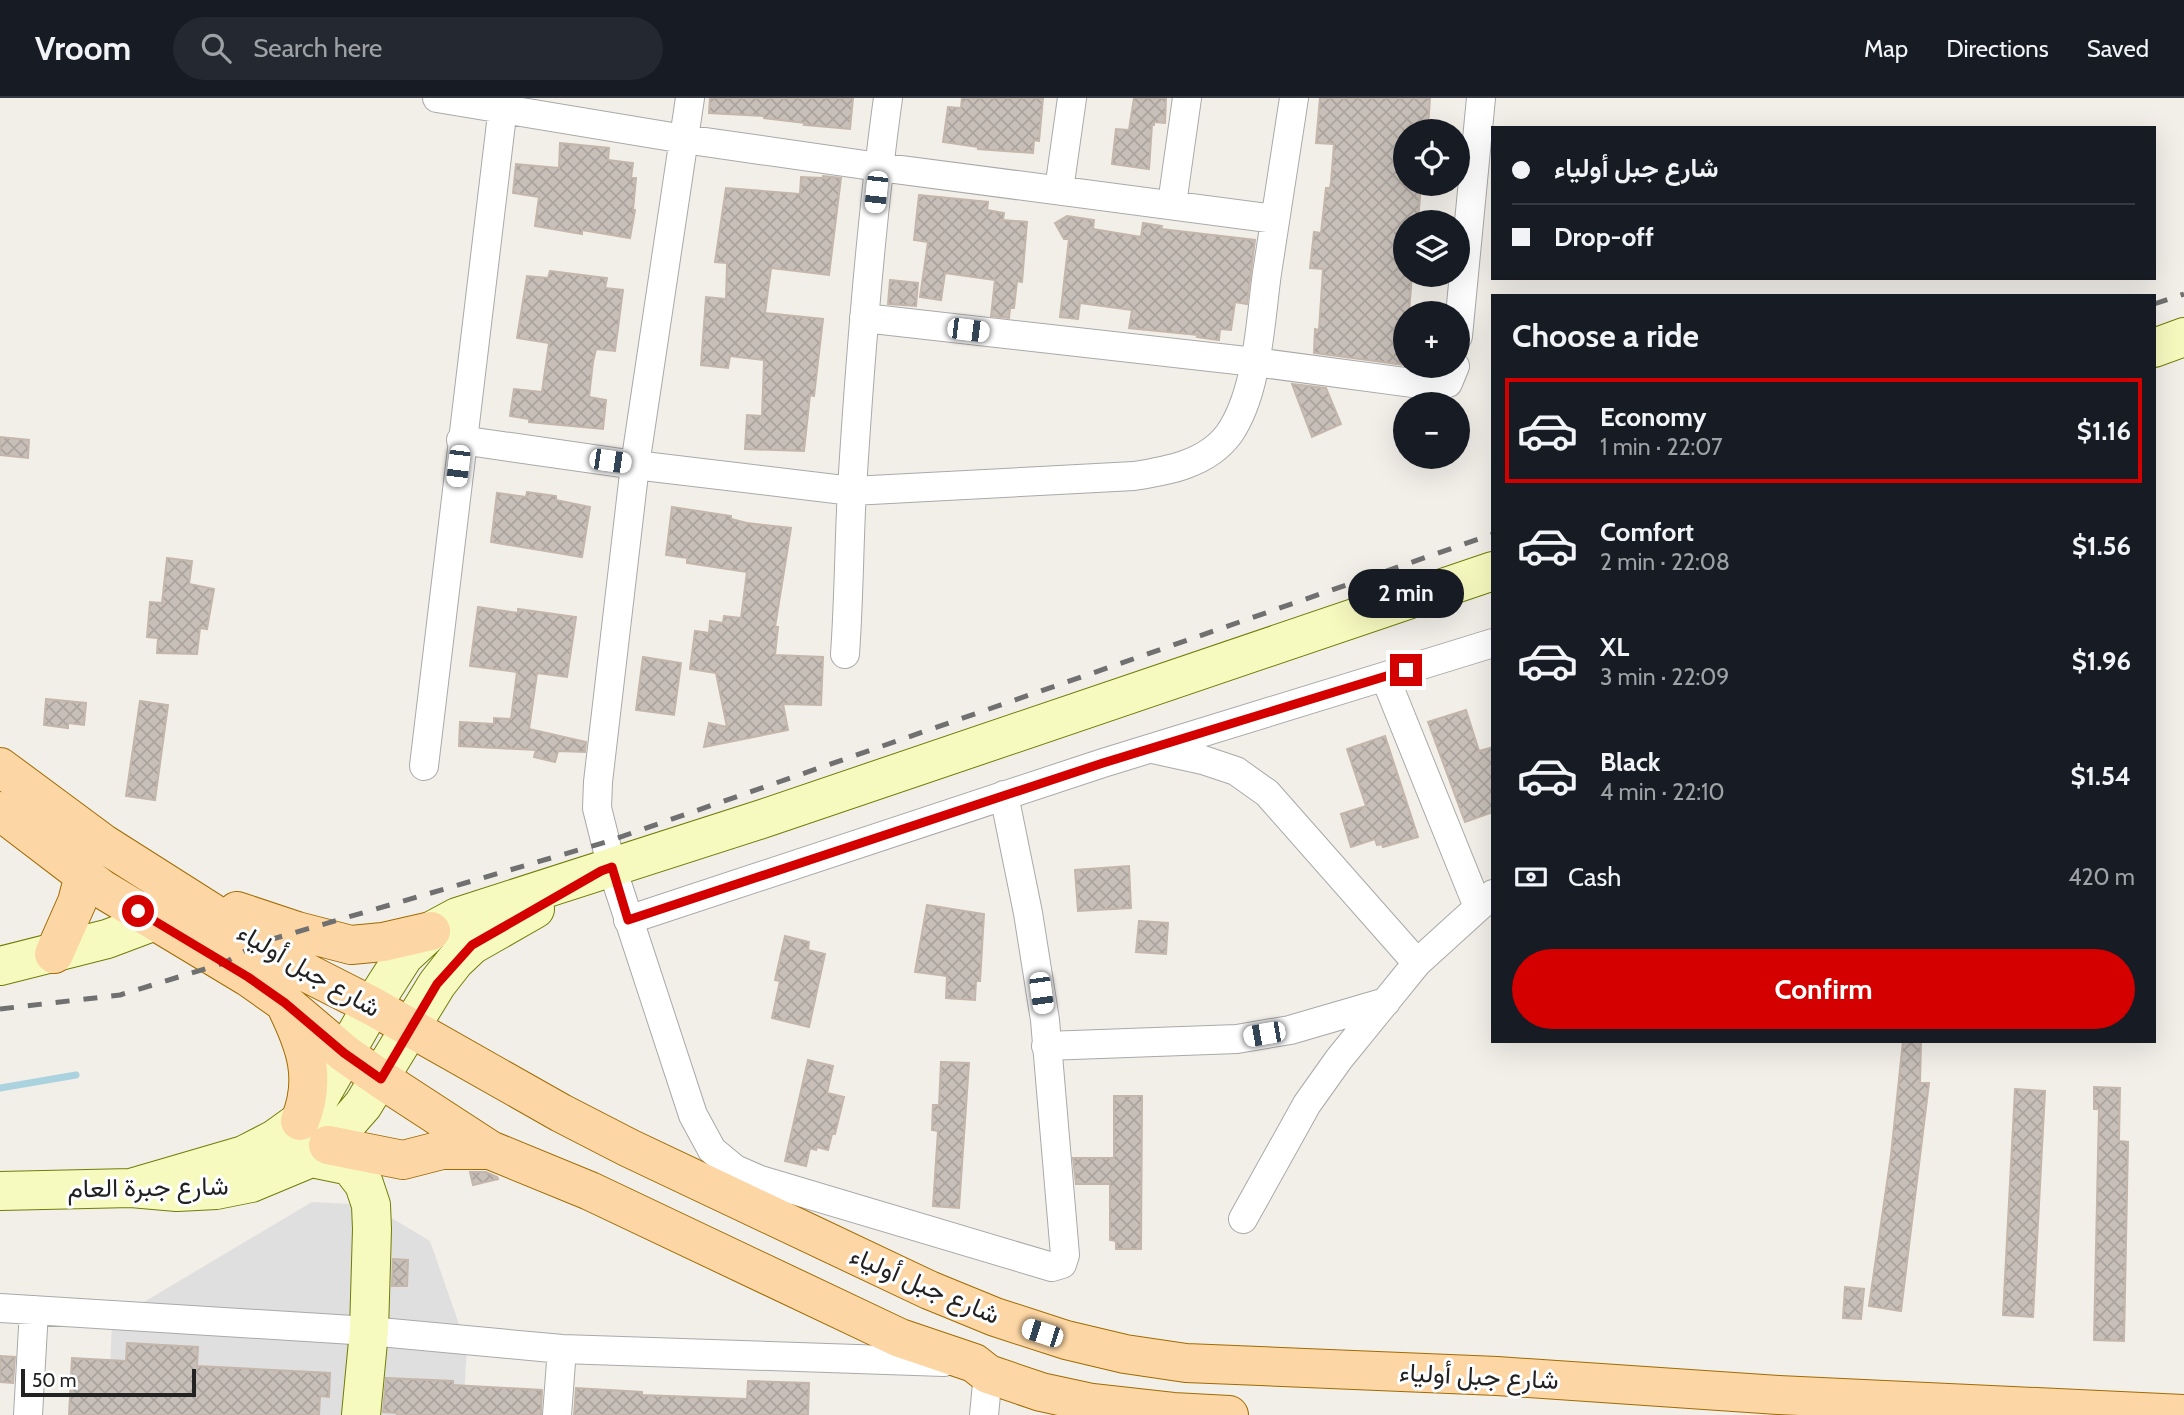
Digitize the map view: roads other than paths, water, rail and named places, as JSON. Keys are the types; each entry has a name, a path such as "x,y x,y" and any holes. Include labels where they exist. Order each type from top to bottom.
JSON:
{"main road":[{"name":"شارع جبل أولياء","path":"0,767 104,844 309,974 372,1006 561,1113 929,1290 995,1317 1066,1340 1125,1354 1186,1363 1497,1376 1779,1395 2184,1413"},
{"name":"شارع جبل أولياء","path":"0,811 84,875 240,972 285,1003 344,1053 490,1150 590,1191 901,1338 1041,1392 1092,1403 1229,1415"},
{"path":"54,954 77,902 84,875"},
{"path":"155,875 243,914 351,945 383,942 431,931"},
{"path":"285,1003 301,1037 309,1068 308,1101 313,1141 404,1160 442,1150 490,1150"}],"street":[{"path":"437,98 503,103 684,139 1275,219"},
{"path":"690,98 635,465 598,782 597,808 606,869 628,920 693,1115 712,1150 735,1169 760,1180 1052,1267 1062,1264 1065,1255 1045,1020 1028,913 1004,795"},
{"path":"845,654 852,491 864,318 878,167 888,98"},
{"path":"1059,190 1072,98"},
{"path":"1172,204 1187,98"},
{"path":"461,440 635,465 852,491 1133,477 1174,470 1206,454 1227,436 1243,408 1255,362 1294,98"},
{"path":"1461,301 1481,98"},
{"path":"424,766 503,103"},
{"path":"864,318 1255,362 1435,386 1448,383 1450,378"},
{"path":"2156,347 2184,337"},
{"path":"313,1141 317,1102 404,956 431,931 457,917 765,818 1491,571"},
{"path":"628,920 1150,748 1491,643"},
{"path":"1243,1219 1307,1104 1339,1059 1417,963 1485,901 1385,677"},
{"path":"1150,748 1203,760 1236,771 1267,793 1417,963"},
{"path":"313,1141 351,1121 381,1079 437,984 472,945 606,869"},
{"path":"0,966 107,939 155,921"},
{"path":"1046,1046 1237,1039 1290,1030 1386,1002"},
{"name":"شارع جبرة العام","path":"0,1191 131,1188 244,1155 275,1139 313,1141"},
{"path":"313,1141 350,1166 364,1184 370,1205 372,1229 369,1331 361,1415"},
{"path":"0,1308 369,1331 562,1349 981,1368 985,1415"},
{"path":"28,1415 34,1310"},
{"path":"556,1415 562,1349"}],"waterway":[{"path":"0,1088 76,1075"}],"railway":[{"path":"2156,303 2184,294"},
{"path":"0,1009 120,995 224,963 259,943 606,842 1491,535"}]}
